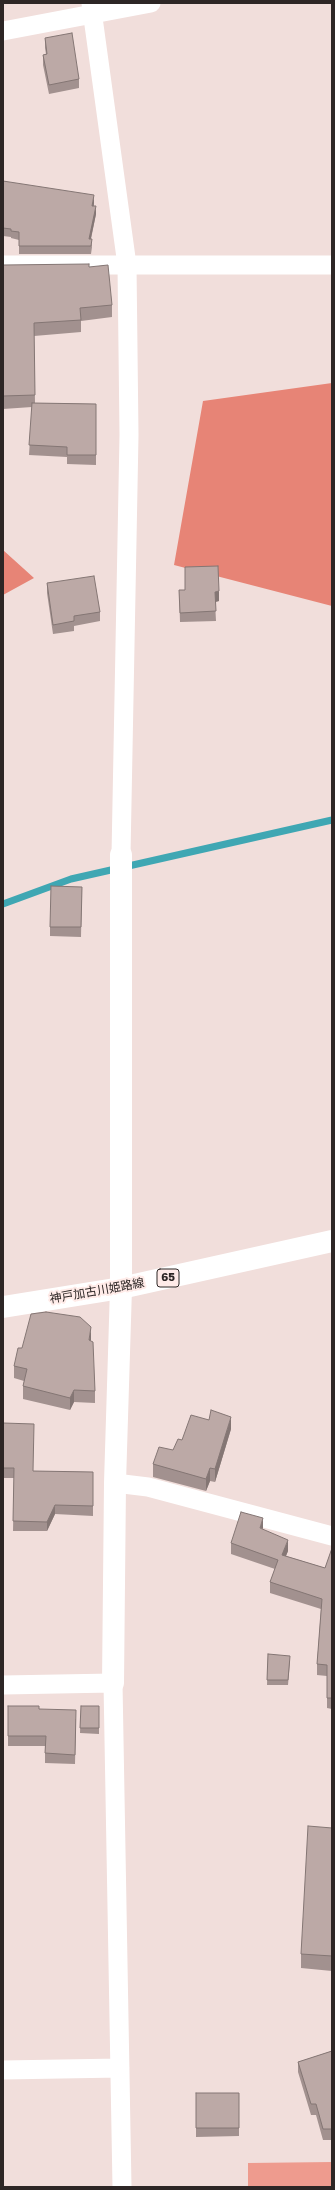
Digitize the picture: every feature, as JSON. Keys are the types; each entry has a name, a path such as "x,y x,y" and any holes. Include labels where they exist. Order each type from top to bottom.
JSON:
{"street":[{"path":"3,31 92,8 151,3"},
{"path":"92,8 127,265 129,435 121,855 122,1288 115,1484 113,1683 122,2187"},
{"path":"3,264 332,265"},
{"name":"神戸加古川姫路線","path":"3,1307 122,1288 332,1241"},
{"path":"115,1484 148,1487 332,1536"},
{"path":"3,1685 113,1683"},
{"path":"3,2070 120,2068"}],"shaded area":[{"path":"332,383 332,606 174,565 203,401"},
{"path":"3,550 34,578 3,595"},
{"path":"332,2162 332,2187 248,2187 248,2163"}],"building":[{"path":"72,33 79,79 49,85 43,55 47,54 45,38"},
{"path":"3,181 94,195 92,206 96,206 89,239 92,239 91,246 19,246 19,232 3,228"},
{"path":"89,264 89,267 108,265 112,305 80,308 81,320 34,323 35,395 3,396 3,265"},
{"path":"32,403 96,404 96,455 67,455 67,447 29,445"},
{"path":"218,566 219,591 215,592 216,611 180,613 179,590 185,590 185,567"},
{"path":"94,576 100,612 74,616 74,621 53,625 47,583"},
{"path":"51,886 82,887 81,927 50,927"},
{"path":"46,1312 80,1317 91,1327 89,1340 93,1342 95,1391 74,1390 70,1398 23,1386 27,1369 14,1366 18,1348 22,1348 31,1314"},
{"path":"211,1410 231,1417 215,1469 210,1468 206,1479 153,1464 159,1447 173,1450 178,1439 182,1440 191,1415 209,1420"},
{"path":"3,1423 34,1424 33,1471 93,1472 93,1506 55,1505 47,1522 13,1521 14,1468 3,1468"},
{"path":"241,1512 263,1518 260,1528 288,1540 282,1555 325,1568 332,1548 332,1698 327,1698 327,1665 317,1664 322,1599 270,1582 278,1560 231,1543"},
{"path":"268,1654 290,1656 288,1680 267,1680"},
{"path":"8,1706 39,1706 39,1709 76,1710 75,1755 45,1753 46,1736 8,1736"},
{"path":"81,1706 99,1706 99,1728 80,1728"},
{"path":"308,1826 332,1828 332,1956 301,1954"},
{"path":"332,2051 332,2129 323,2129 316,2104 311,2104 298,2062"},
{"path":"196,2093 239,2093 239,2128 196,2128"}],"waterway":[{"path":"3,904 71,879 332,820"}]}
